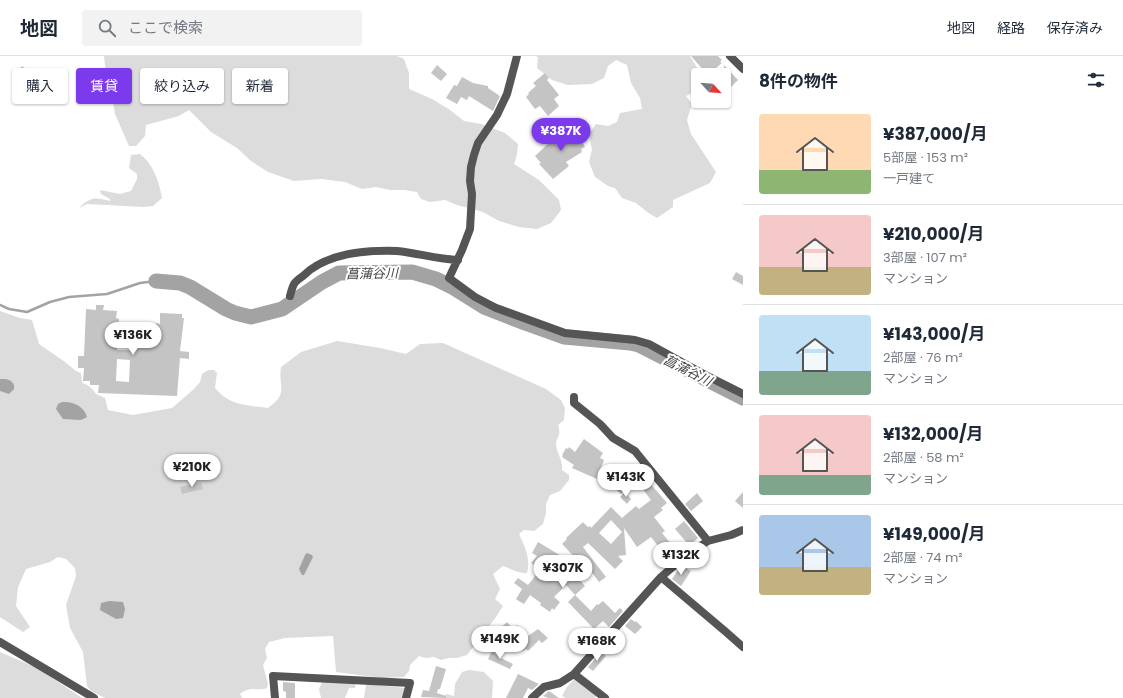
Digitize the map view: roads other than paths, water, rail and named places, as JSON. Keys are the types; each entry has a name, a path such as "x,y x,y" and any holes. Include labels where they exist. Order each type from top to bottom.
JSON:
{"street":[{"path":"517,56 507,94 497,116 478,143 474,155 470,181 472,194 470,229 449,278 475,297 496,308 565,333 636,340 649,344 743,394"},
{"path":"730,56 743,69"},
{"path":"290,296 295,283 308,271 323,262 348,254 397,252 458,260"},
{"path":"574,396 574,403 600,424 613,438 635,451 708,541"},
{"path":"532,698 544,687 560,683 574,674 661,577 688,554 708,541 743,530"},
{"path":"661,577 743,647"},
{"path":"0,642 94,698"},
{"path":"574,674 605,698"},
{"path":"276,698 273,676 410,683 406,698"}],"waterway":[{"name":"菖蒲谷川","path":"156,281 180,283 190,287 226,309 251,317 282,309 322,282 339,273 412,272 436,279 484,307 564,337 639,345 743,398"},
{"name":"菖蒲谷川","path":"0,305 9,309 27,312 50,302 69,297 107,294 140,283 156,281"}]}
